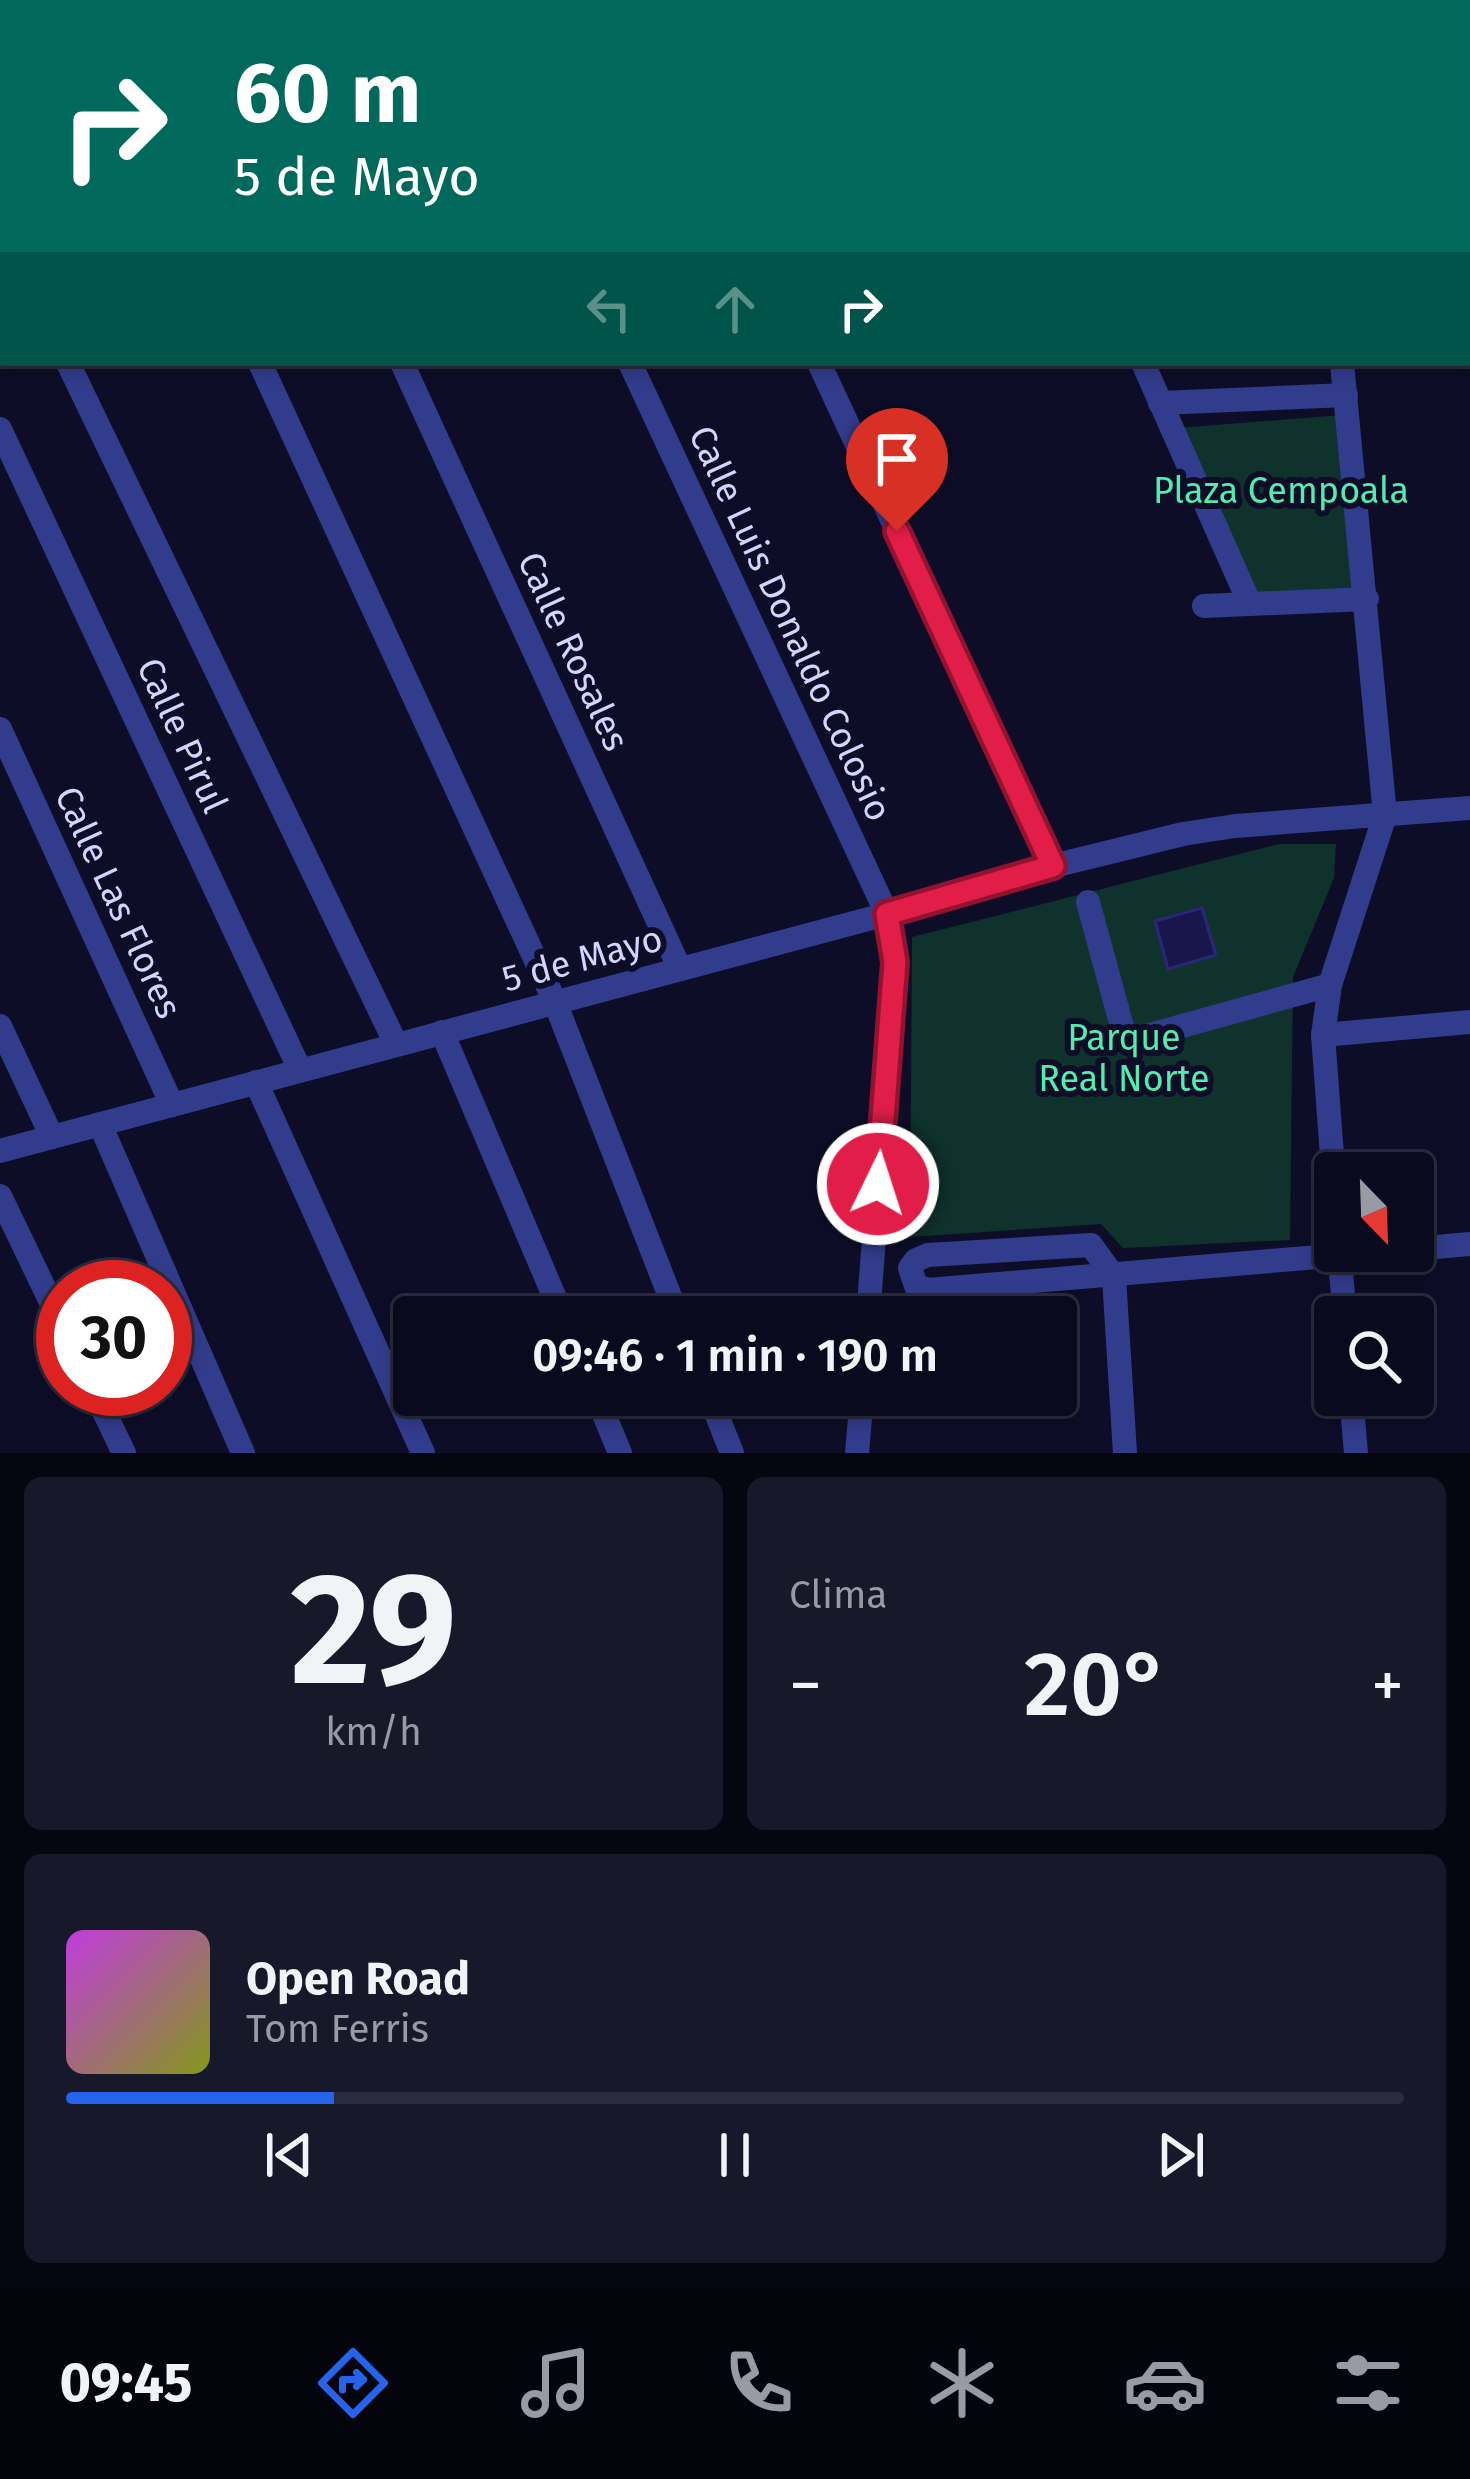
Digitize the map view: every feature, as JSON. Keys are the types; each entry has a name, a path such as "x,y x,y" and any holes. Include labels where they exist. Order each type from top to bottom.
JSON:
{"street":[{"path":"69,366 396,1044"},
{"path":"261,366 555,1002 670,1296"},
{"name":"Calle Rosales","path":"403,366 680,969"},
{"name":"Calle Luis Donaldo Colosio","path":"631,366 887,914 895,962 870,1296"},
{"path":"820,366 1053,866"},
{"path":"1144,366 1250,604"},
{"path":"1332,1152 1323,1035 1330,986 1385,815 1342,366"},
{"path":"1160,403 1346,395"},
{"name":"Calle Pirul","path":"0,429 300,1070"},
{"path":"1204,606 1367,599"},
{"name":"Calle Las Flores","path":"0,729 172,1105"},
{"name":"5 de Mayo","path":"0,1150 1184,834 1470,808"},
{"path":"1088,902 1124,1034 1139,1038 1330,986"},
{"path":"1323,1035 1470,1022"},
{"path":"0,1026 52,1137"},
{"path":"442,1032 554,1296"},
{"path":"256,1082 423,1453"},
{"path":"100,1124 243,1453"},
{"path":"0,1196 36,1271"},
{"path":"1434,1247 1470,1244"},
{"path":"1125,1453 1114,1277 1090,1245 916,1260 910,1268 916,1286 928,1290 1114,1277 1314,1256"},
{"path":"106,1416 124,1453"},
{"path":"605,1416 620,1453"},
{"path":"717,1416 732,1453"},
{"path":"857,1453 860,1416"},
{"path":"1353,1416 1356,1453"}],"green space":[{"name":"Plaza Cempoala","path":"1342,415 1360,590 1255,596 1177,428"},
{"name":"Parque Real Norte","path":"1279,844 1336,844 1334,878 1293,977 1290,1240 1123,1248 1101,1224 910,1237 912,937"}],"building":[{"path":"1202,908 1216,955 1168,969 1155,921"}],"route":[{"path":"878,1184 895,962 887,914 1053,866 897,531"}]}
